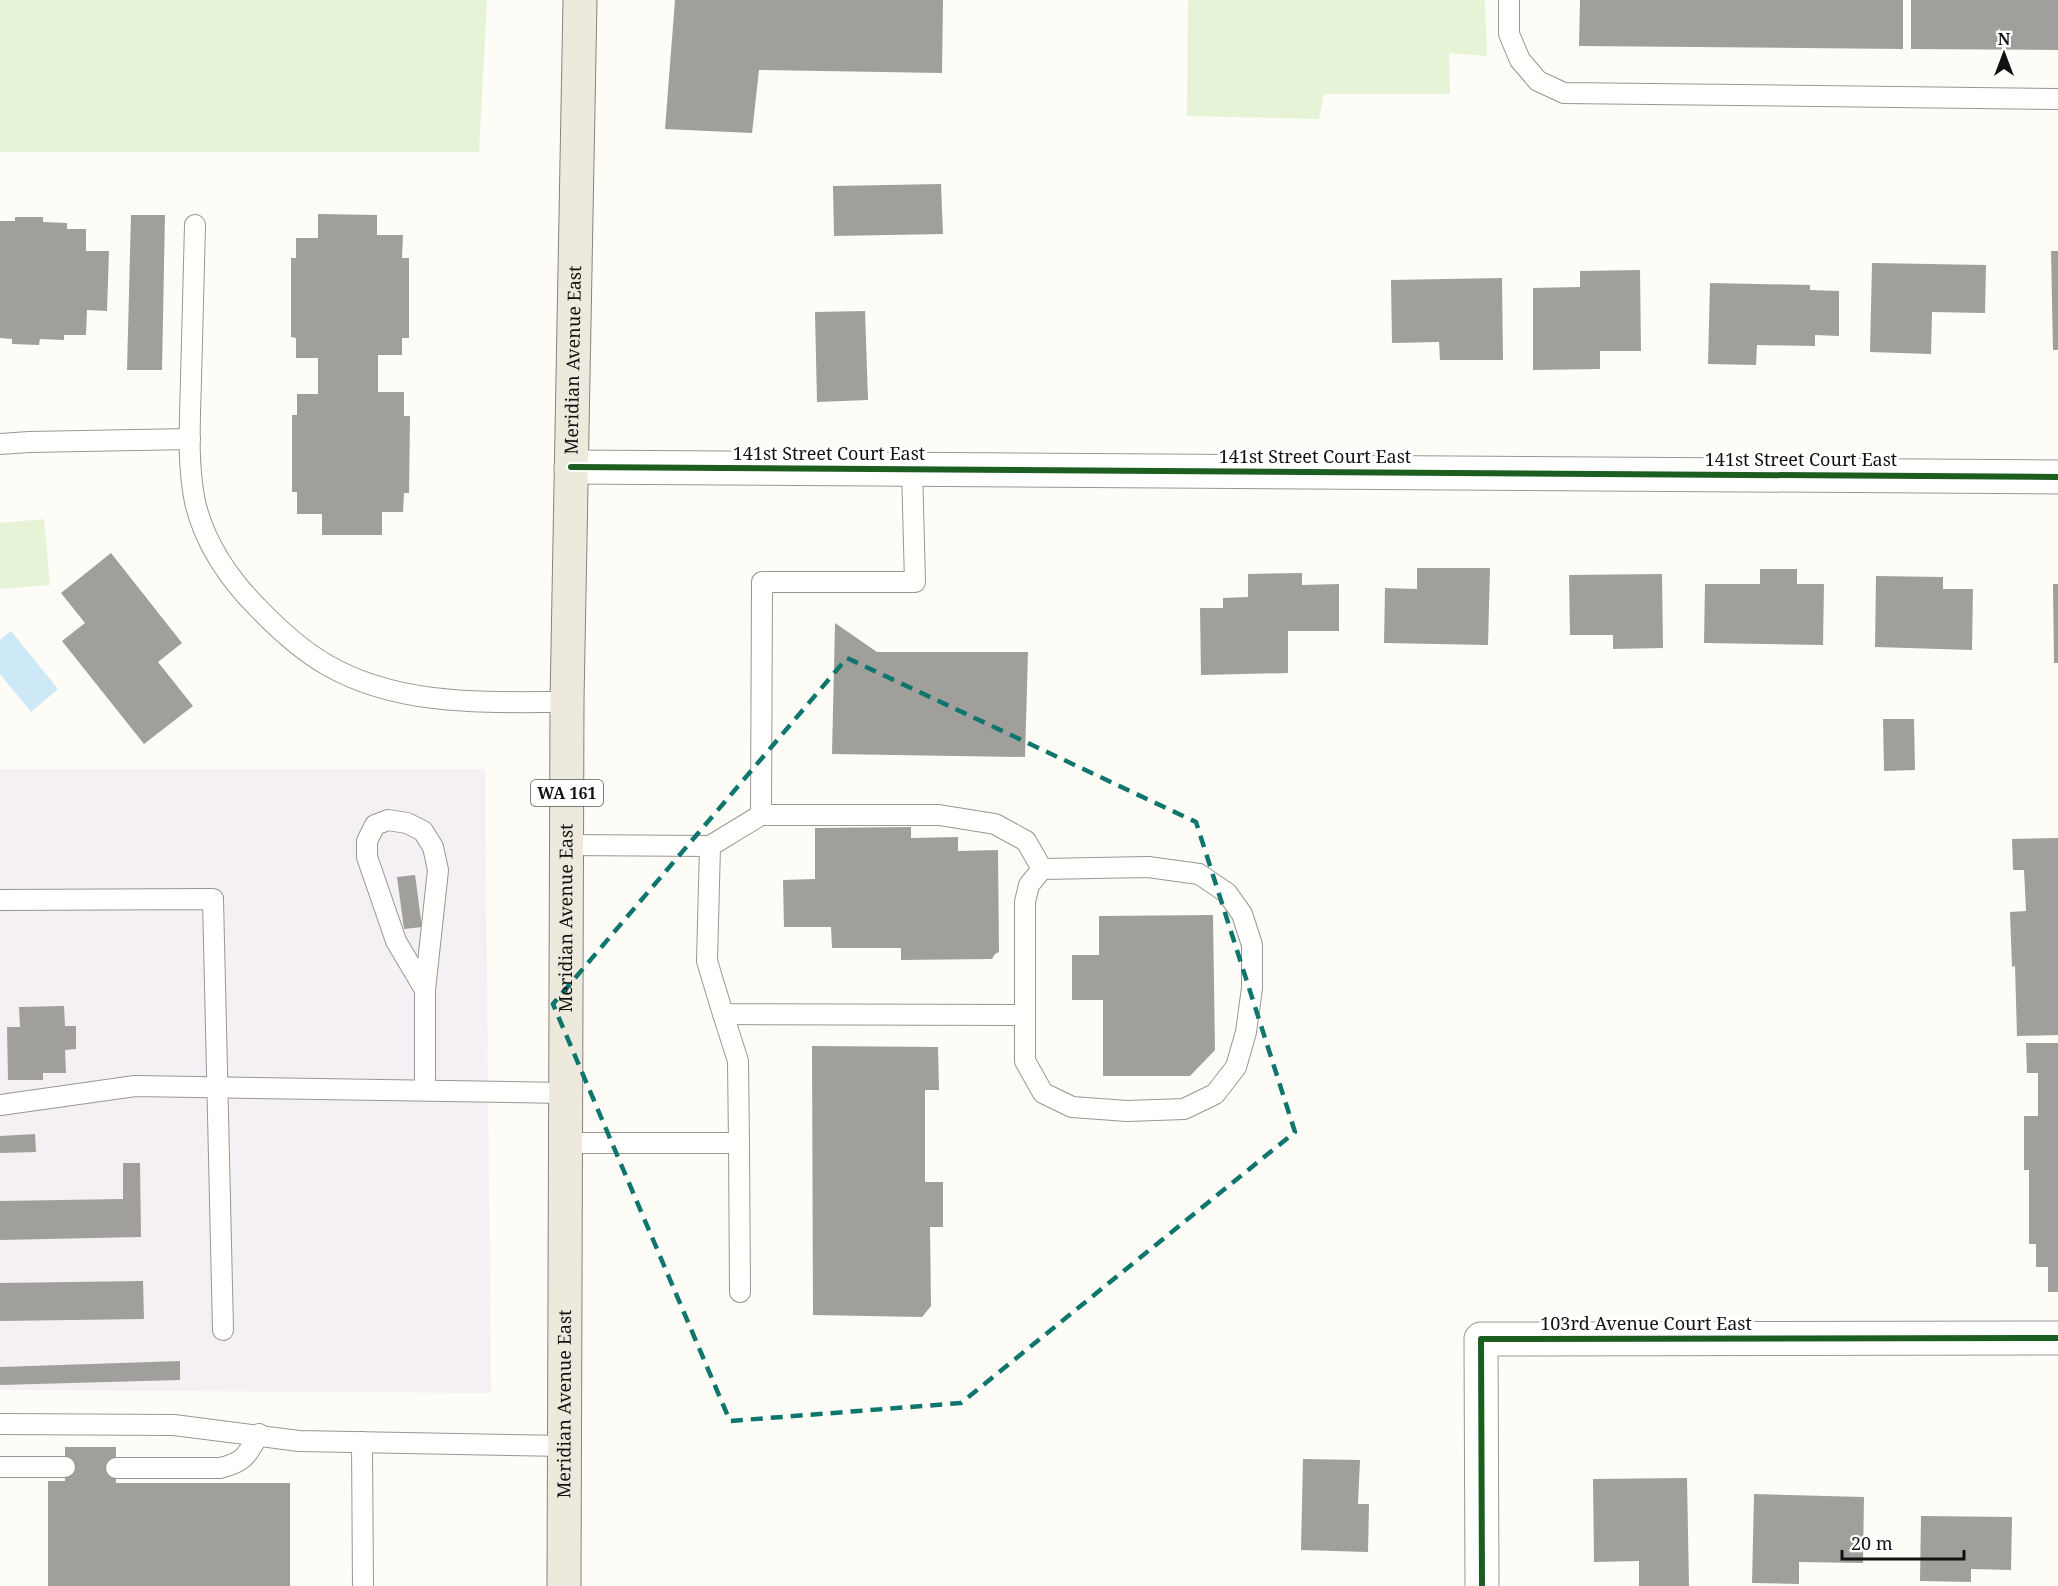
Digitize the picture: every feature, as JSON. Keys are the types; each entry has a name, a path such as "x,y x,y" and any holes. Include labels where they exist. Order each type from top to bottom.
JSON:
{"main road":[{"name":"Meridian Avenue East","path":"564,1586 567,702 580,0"}],"street":[{"name":"141st Street Court East","path":"571,467 2058,477"},
{"name":"103rd Avenue Court East","path":"1482,1586 1481,1339 2058,1338"}],"lane":[{"path":"1509,0 1509,34 1520,60 1538,81 1564,93 2058,99"},
{"path":"195,225 190,439 192,485 204,532 233,579 251,601 294,642 327,665 358,680 393,692 466,702 567,702"},
{"path":"0,444 190,439"},
{"path":"761,815 762,582 915,582 912,469"},
{"path":"566,845 710,846 761,815 939,815 995,824 1026,840 1042,869"},
{"path":"424,1090 425,990 438,870 433,847 423,831 407,823 388,819 375,825 367,841 367,857 396,941 425,990"},
{"path":"710,846 707,961 738,1061 740,1292"},
{"path":"1148,867 1199,874 1227,893 1242,914 1252,945 1252,988 1246,1032 1236,1067 1215,1094 1184,1109 1127,1112 1072,1107 1043,1093 1025,1061 1024,1015 1025,902 1029,885 1042,869 1148,867"},
{"path":"0,900 213,899 224,1330"},
{"path":"723,1014 1024,1015"},
{"path":"0,1105 135,1086 566,1093"},
{"path":"566,1143 739,1143"},
{"path":"0,1424 174,1425 259,1434 299,1441 565,1446"},
{"path":"116,1468 220,1468 236,1464 246,1457 259,1434"},
{"path":"362,1442 363,1586"},
{"path":"0,1467 65,1467"}],"highlighted area":[{"path":"847,658 1196,822 1295,1132 961,1403 730,1421 553,1004"}],"shaded area":[{"path":"0,769 485,769 491,1393 0,1390"}],"green space":[{"path":"0,0 487,0 479,152 0,152"},
{"path":"1188,0 1485,0 1487,56 1449,53 1450,94 1324,94 1319,119 1187,116"},
{"path":"44,519 50,585 0,589 0,523"}],"water":[{"path":"11,631 58,689 31,712 0,674 0,640"}],"building":[{"path":"675,0 943,0 942,73 759,70 752,133 665,129"},
{"path":"1580,0 1903,0 1903,49 1579,46"},
{"path":"1911,0 2058,0 2058,50 1911,49"},
{"path":"941,184 943,234 834,236 833,186"},
{"path":"318,214 377,215 377,235 403,235 402,258 409,258 409,338 402,338 402,355 378,355 378,392 404,392 404,416 410,416 409,493 404,493 403,512 382,512 382,535 322,535 322,514 297,514 297,492 292,492 292,415 297,415 297,394 318,394 318,358 296,358 296,338 291,337 291,258 296,258 296,238 318,238"},
{"path":"131,215 165,215 162,370 127,370"},
{"path":"15,217 43,217 43,222 67,223 67,229 86,229 86,251 109,251 107,311 87,310 86,335 64,335 64,340 40,339 39,345 12,344 12,339 0,338 0,221 15,221"},
{"path":"2051,251 2058,251 2058,350 2053,350"},
{"path":"1872,263 1986,265 1985,313 1932,312 1931,354 1870,352"},
{"path":"1640,270 1641,351 1600,351 1600,369 1533,370 1533,288 1580,287 1580,271"},
{"path":"1502,278 1503,360 1440,360 1439,342 1392,343 1391,280"},
{"path":"1710,283 1810,285 1810,290 1839,291 1839,336 1815,335 1815,346 1757,345 1756,365 1708,364"},
{"path":"865,311 868,400 817,402 815,312"},
{"path":"111,553 182,643 158,662 193,706 144,744 62,641 85,623 61,593"},
{"path":"1417,568 1490,568 1488,645 1384,643 1385,588 1417,589"},
{"path":"1760,569 1797,569 1797,584 1824,584 1823,645 1704,643 1705,584 1760,584"},
{"path":"1302,573 1302,585 1339,584 1339,631 1288,631 1288,673 1201,675 1200,608 1223,608 1223,598 1248,597 1248,574"},
{"path":"1662,574 1663,648 1613,649 1613,635 1570,635 1569,575"},
{"path":"1876,576 1943,577 1943,589 1973,589 1972,650 1875,647"},
{"path":"2053,584 2058,584 2058,663 2054,663"},
{"path":"835,623 877,652 1028,652 1025,757 832,754"},
{"path":"1883,719 1914,719 1915,770 1884,771"},
{"path":"911,827 911,838 958,837 958,851 998,850 999,952 992,959 901,960 901,948 832,948 831,927 784,927 783,880 815,879 815,828"},
{"path":"2058,838 2058,1035 2017,1036 2015,966 2012,967 2010,912 2026,911 2024,870 2013,870 2012,839"},
{"path":"415,875 422,927 404,929 397,877"},
{"path":"1213,915 1215,1050 1190,1076 1103,1076 1103,1000 1072,1000 1072,955 1099,955 1099,916"},
{"path":"64,1006 65,1026 76,1026 76,1049 65,1050 66,1073 43,1073 43,1080 8,1080 7,1027 20,1027 19,1007"},
{"path":"2026,1043 2058,1043 2058,1292 2048,1292 2048,1267 2036,1267 2036,1244 2029,1244 2029,1170 2024,1170 2024,1116 2038,1116 2038,1073 2027,1073"},
{"path":"812,1046 938,1047 939,1090 925,1090 925,1182 943,1182 943,1227 930,1227 931,1306 922,1317 813,1315"},
{"path":"35,1134 36,1152 0,1153 0,1136"},
{"path":"123,1163 140,1163 141,1237 0,1240 0,1201 123,1199"},
{"path":"143,1281 144,1319 0,1321 0,1283"},
{"path":"180,1361 180,1380 0,1385 0,1367"},
{"path":"65,1447 116,1447 116,1483 290,1483 290,1586 48,1586 48,1481 65,1481"},
{"path":"1303,1459 1360,1460 1358,1504 1369,1504 1368,1552 1301,1550"},
{"path":"1687,1478 1689,1586 1639,1586 1639,1561 1594,1562 1593,1479"},
{"path":"1754,1494 1864,1497 1863,1563 1799,1562 1799,1584 1752,1583"},
{"path":"1921,1516 2012,1517 2011,1570 1971,1569 1971,1582 1920,1581"}],"cycle path":[{"path":"571,467 2058,477"},
{"path":"1482,1586 1481,1339 2058,1338"}]}
